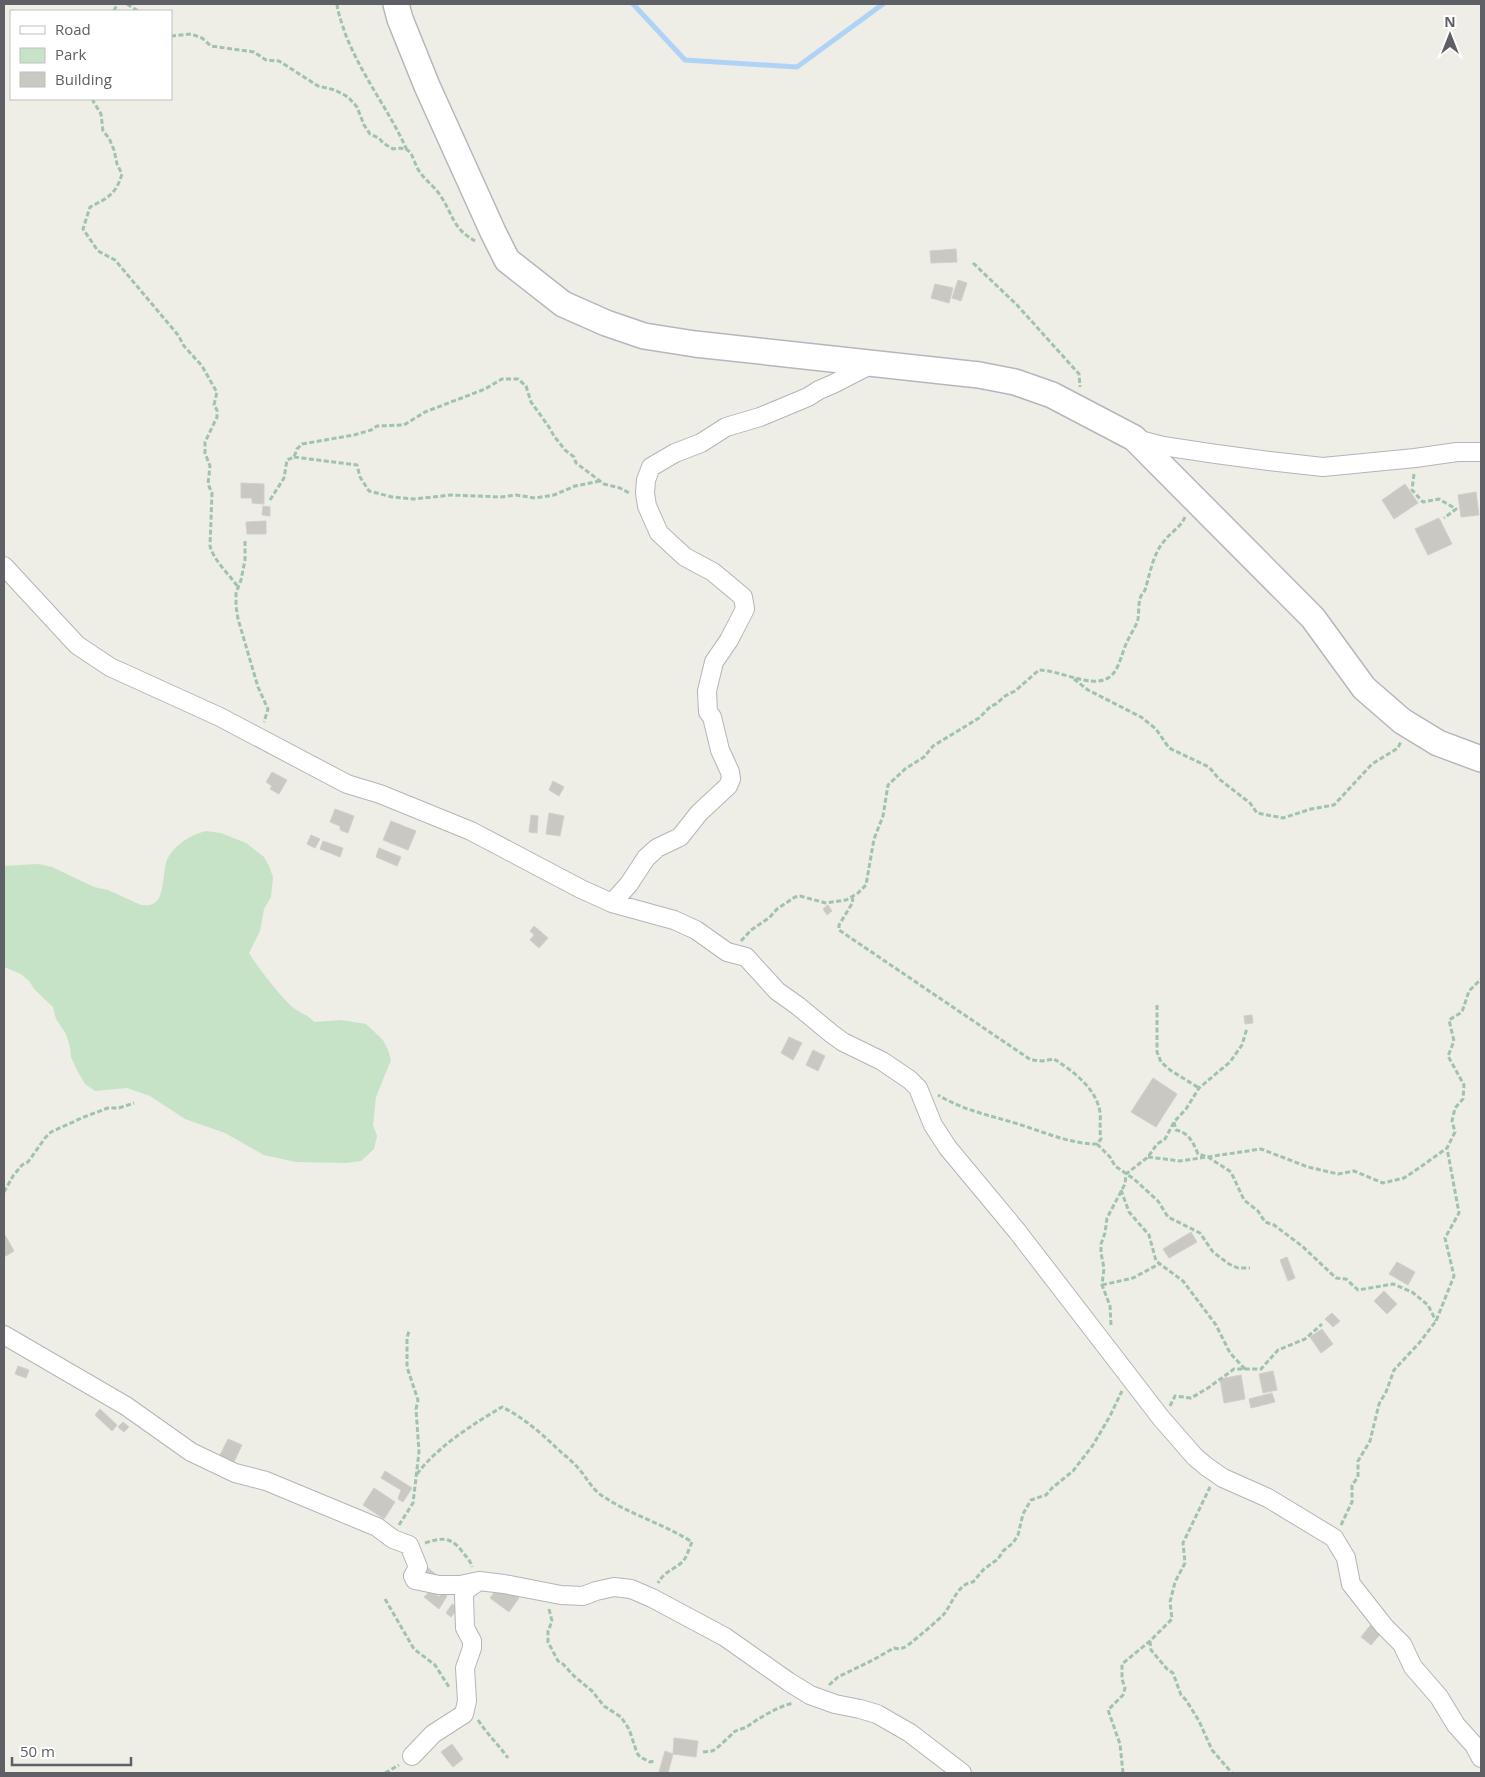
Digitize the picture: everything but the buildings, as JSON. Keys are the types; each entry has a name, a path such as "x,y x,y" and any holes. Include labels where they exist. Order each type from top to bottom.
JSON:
{"main road":[{"path":"396,4 426,86 507,260 563,304 606,323 644,336 695,344 979,375 1015,382 1052,395 1134,438 1313,618 1364,688 1408,724 1438,743 1481,759"}],"street":[{"path":"612,903 629,884 646,858 657,848 680,837 699,813 728,786 731,779 730,772 720,750 712,717 708,712 707,691 714,662 729,640 745,609 743,596 713,572 685,557 659,533 647,506 645,496 646,480 651,467 662,460 701,443 726,427 760,417 808,397 818,390 834,384 872,364"},
{"path":"1134,438 1163,446 1323,467 1457,452 1481,452"},
{"path":"4,566 77,645 127,676 220,717 347,784 380,794 472,831 581,889 612,903 674,920 696,930 727,952 746,957 777,991 832,1034 902,1073 918,1088 933,1124 944,1142 1017,1231 1163,1420 1195,1457 1223,1478 1268,1498 1334,1538 1346,1558 1351,1584 1384,1626 1402,1644 1414,1667 1439,1697 1456,1725 1474,1745 1481,1758"},
{"path":"4,1334 29,1351 126,1406 191,1452 235,1473 266,1481 377,1527 394,1539 409,1545 418,1567 413,1576 415,1580 439,1585 460,1585 479,1581 562,1595 583,1596 614,1587 631,1589 652,1598 725,1637 789,1682 814,1696 835,1704 860,1708 877,1714 910,1733 962,1773"},
{"path":"412,1756 433,1734 464,1714 467,1693 465,1668 472,1648 472,1641 465,1628 464,1596 466,1590 479,1581"}],"path":[{"path":"337,4 338,12 353,51 381,105 399,132 420,171 440,195 454,221 463,234 476,242 493,232"},
{"path":"172,36 191,34 202,38 211,46 254,52 266,60 279,62 318,86 336,90 348,96 357,107 370,134 379,138 393,149 407,150"},
{"path":"94,100 101,114 103,130 109,138 122,174 119,185 111,195 90,207 83,229 98,251 115,260 178,335 184,346 202,366 216,389 214,405 217,410 217,417 206,442 205,453 210,466 208,484 212,493 210,546 228,576 238,587"},
{"path":"973,263 1017,305 1079,374 1080,394 1086,413"},
{"path":"294,457 297,449 302,444 362,433 377,426 404,425 426,412 485,389 498,380 513,378 518,379 526,386 531,402 554,436 565,450 574,457 576,463 600,481 630,494 645,496"},
{"path":"270,500 284,478 287,460 294,457 358,465 360,477 369,491 392,497 414,499 452,495 501,497 516,495 535,498 600,481"},
{"path":"1415,458 1412,490 1423,502 1439,499 1456,509 1444,518"},
{"path":"727,952 750,930 769,918 777,909 795,897 806,897 826,903 846,900 866,885 874,839 882,822 888,785 905,769 924,757 938,742 973,722 1005,696 1015,691 1038,670 1057,671 1072,677 1098,681 1104,680 1113,673 1135,627 1141,596 1159,550 1165,540 1184,520 1195,499"},
{"path":"245,541 245,560 236,593 238,619 258,686 268,709 263,723 262,740"},
{"path":"1072,677 1088,690 1141,717 1156,729 1169,748 1209,767 1219,779 1250,803 1257,813 1283,818 1311,809 1334,805 1372,764 1398,748 1408,724"},
{"path":"852,897 853,902 839,925 839,930 1031,1060 1054,1059 1081,1079 1089,1088 1100,1113 1099,1128 1101,1139 1097,1144"},
{"path":"1148,1157 1180,1161 1262,1149 1308,1167 1338,1174 1354,1171 1383,1183 1404,1178 1447,1148 1455,1132 1452,1121 1455,1108 1462,1099 1464,1084 1448,1056 1454,1041 1449,1020 1462,1012 1469,991 1481,979"},
{"path":"1157,1005 1157,1052 1161,1062 1170,1070 1200,1088"},
{"path":"1107,1347 1112,1335 1110,1306 1102,1285 1104,1268 1100,1253 1105,1224 1111,1207 1125,1184 1126,1174 1148,1157 1157,1144 1165,1139 1174,1122 1186,1109 1200,1088 1230,1062 1242,1045 1247,1028"},
{"path":"918,1088 938,1095 967,1110 1059,1138 1087,1144 1097,1144 1110,1157 1115,1166 1134,1179 1158,1201 1168,1217 1200,1233 1213,1252 1226,1261 1238,1268 1250,1268"},
{"path":"4,1192 13,1176 22,1165 28,1162 51,1132 108,1108 119,1108 134,1103"},
{"path":"1174,1122 1176,1130 1184,1132 1192,1141 1198,1154 1208,1157 1231,1172 1244,1200 1258,1211 1265,1222 1274,1226 1302,1246 1336,1278 1346,1279 1358,1290 1393,1284 1412,1292 1428,1305 1436,1321"},
{"path":"1334,1538 1352,1502 1352,1485 1358,1477 1358,1461 1370,1441 1379,1404 1386,1392 1394,1370 1420,1342 1436,1321 1454,1276 1445,1238 1459,1214 1447,1148"},
{"path":"1121,1189 1129,1212 1148,1235 1156,1261 1183,1281 1216,1325 1230,1353 1245,1369"},
{"path":"1102,1285 1133,1278 1160,1264"},
{"path":"1163,1420 1175,1396 1190,1398 1208,1388 1234,1369 1261,1368 1278,1350 1304,1339 1322,1324"},
{"path":"394,1539 400,1524 413,1503 419,1452 416,1409 418,1400 407,1367 407,1338 409,1331"},
{"path":"703,1752 713,1751 722,1742 731,1737 734,1732 778,1708 802,1700 808,1700 838,1677 890,1650 908,1646 942,1616 968,1582 973,1582 984,1569 998,1559 1003,1550 1013,1544 1018,1535 1022,1514 1031,1500 1046,1495 1073,1471 1093,1445 1110,1416 1122,1390 1132,1380"},
{"path":"417,1474 428,1459 454,1438 488,1415 502,1407 517,1414 580,1469 588,1484 603,1497 648,1521 674,1530 692,1542 683,1562 672,1568 660,1579 652,1598"},
{"path":"1123,1773 1120,1744 1108,1710 1122,1696 1125,1688 1122,1679 1122,1664 1150,1641 1172,1619 1170,1602 1175,1582 1184,1563 1186,1535 1212,1481 1223,1478"},
{"path":"411,1550 422,1544 443,1538 456,1544 470,1560 479,1581"},
{"path":"536,1590 550,1610 552,1621 548,1631 548,1642 558,1662 563,1664 596,1695 604,1706 621,1717 630,1729 634,1746 640,1757 650,1762 655,1761"},
{"path":"385,1599 414,1649 435,1665 457,1700 474,1714 508,1758"},
{"path":"1150,1641 1151,1650 1174,1674 1181,1696 1186,1700 1193,1714 1199,1720 1212,1750 1232,1773"}],"green space":[{"path":"206,831 221,833 246,843 264,857 269,866 273,877 271,897 264,909 260,931 249,953 277,991 290,1005 314,1022 341,1020 366,1024 383,1040 388,1050 391,1060 376,1097 373,1125 377,1136 374,1149 361,1161 347,1163 296,1162 264,1155 225,1133 185,1119 150,1096 127,1088 95,1091 85,1084 78,1072 71,1057 66,1034 56,1019 53,1007 21,974 4,967 4,866 38,864 52,867 94,887 108,890 141,905 150,905 157,901 160,896 167,861 174,849 186,839"}],"waterway":[{"path":"633,4 685,60 797,67 883,4"}]}
